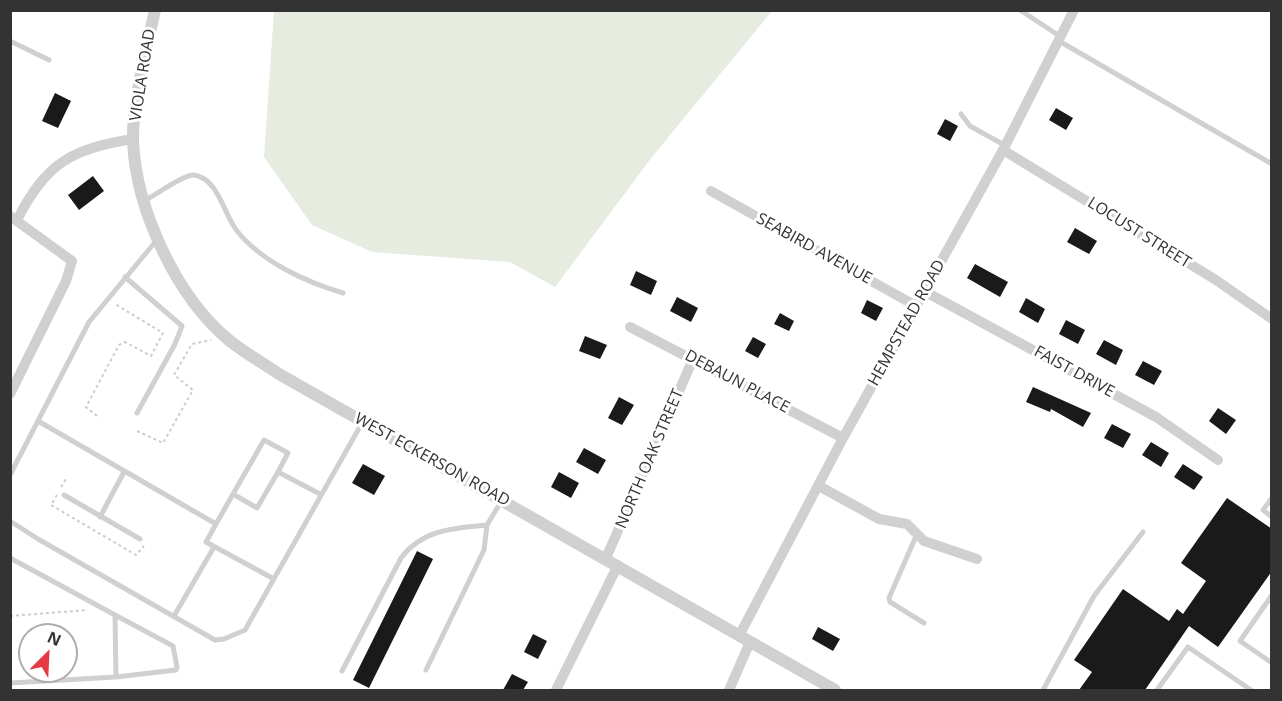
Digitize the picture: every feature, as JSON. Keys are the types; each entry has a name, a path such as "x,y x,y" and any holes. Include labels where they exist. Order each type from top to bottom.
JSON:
{"street":[{"name":"VIOLA ROAD","path":"133,139 154,10"},
{"name":"HEMPSTEAD ROAD","path":"739,636 843,438 1005,148 1074,10"},
{"name":"WEST ECKERSON ROAD","path":"133,139 144,201 158,239 180,283 229,340 279,374 835,690"},
{"path":"10,394 66,280 72,261 14,218 32,189 75,152 133,139"},
{"name":"LOCUST STREET","path":"1005,148 1216,280 1272,319"},
{"name":"SEABIRD AVENUE","path":"711,191 916,306"},
{"name":"FAIST DRIVE","path":"924,291 1156,417 1218,460"},
{"name":"DEBAUN PLACE","path":"630,327 843,438"},
{"name":"NORTH OAK STREET","path":"556,690 612,562 693,359"},
{"path":"819,486 879,519 907,524 924,541 977,559"},
{"path":"729,690 750,642"}],"lane":[{"path":"1020,10 1060,39 1272,164"},
{"path":"10,41 49,60"},
{"path":"961,114 970,126 1005,148"},
{"path":"144,201 187,176 202,178 214,189 235,229 254,247 302,277 343,293"},
{"path":"10,475 89,322 124,277 158,239"},
{"path":"124,277 182,326 175,344 137,413"},
{"path":"38,421 216,524"},
{"path":"10,520 38,539 215,640 224,639 245,630 363,421"},
{"path":"233,494 257,508 288,453 264,440 233,494 206,542 274,579"},
{"path":"100,517 124,472"},
{"path":"278,472 320,494"},
{"path":"64,495 140,539"},
{"path":"1272,498 1263,510 1272,517"},
{"path":"426,670 484,550 487,525 502,500"},
{"path":"342,671 401,558 409,547 421,537 461,527 487,525"},
{"path":"1043,690 1094,596 1143,532"},
{"path":"917,534 889,598 890,602 902,611 924,623"},
{"path":"174,616 214,547"},
{"path":"10,558 173,646 177,667 176,670 116,676 10,683"},
{"path":"1272,596 1240,641 1272,663"},
{"path":"115,615 116,676"},
{"path":"1157,690 1188,646 1251,690"}],"path":[{"path":"97,416 86,406 119,345 125,342 151,356 163,333 107,300"},
{"path":"137,431 164,443 194,390 174,375 192,344 214,340"},
{"path":"66,480 51,505 136,555 144,545"},
{"path":"10,616 101,608"}],"shaded area":[{"path":"274,10 772,11 652,157 555,287 510,262 372,252 312,225 264,157"}],"building":[{"path":"55,93 71,101 58,128 42,121"},
{"path":"1056,108 1073,118 1066,130 1049,120"},
{"path":"945,119 958,126 950,141 937,134"},
{"path":"93,176 104,191 79,210 68,195"},
{"path":"1075,228 1097,241 1089,254 1067,242"},
{"path":"975,264 1008,282 1000,297 967,278"},
{"path":"636,271 657,281 651,295 630,285"},
{"path":"677,297 698,308 691,322 670,311"},
{"path":"1026,298 1045,309 1038,323 1019,312"},
{"path":"867,300 883,308 876,321 861,313"},
{"path":"780,313 794,321 789,331 774,324"},
{"path":"1066,320 1085,330 1078,344 1059,334"},
{"path":"585,336 607,345 600,359 579,351"},
{"path":"753,337 766,344 758,358 745,351"},
{"path":"1104,340 1123,350 1116,365 1096,354"},
{"path":"1143,361 1162,371 1154,385 1135,375"},
{"path":"1033,387 1091,413 1083,427 1051,409 1050,412 1026,402"},
{"path":"619,397 634,405 622,425 608,418"},
{"path":"1218,408 1236,420 1226,434 1209,421"},
{"path":"1112,424 1131,434 1123,448 1104,438"},
{"path":"1151,442 1169,453 1161,467 1142,455"},
{"path":"584,448 606,460 598,474 576,462"},
{"path":"363,464 385,476 374,495 352,483"},
{"path":"1183,464 1203,477 1194,490 1174,477"},
{"path":"559,472 579,483 571,498 551,487"},
{"path":"1227,498 1272,529 1272,571 1218,647 1189,626 1145,690 1079,690 1092,672 1074,660 1123,589 1169,621 1177,609 1183,614 1206,581 1181,563"},
{"path":"417,551 433,559 369,688 353,680"},
{"path":"818,627 840,639 833,651 812,639"},
{"path":"533,634 547,641 538,659 524,652"},
{"path":"512,674 528,682 523,690 503,690"}]}
